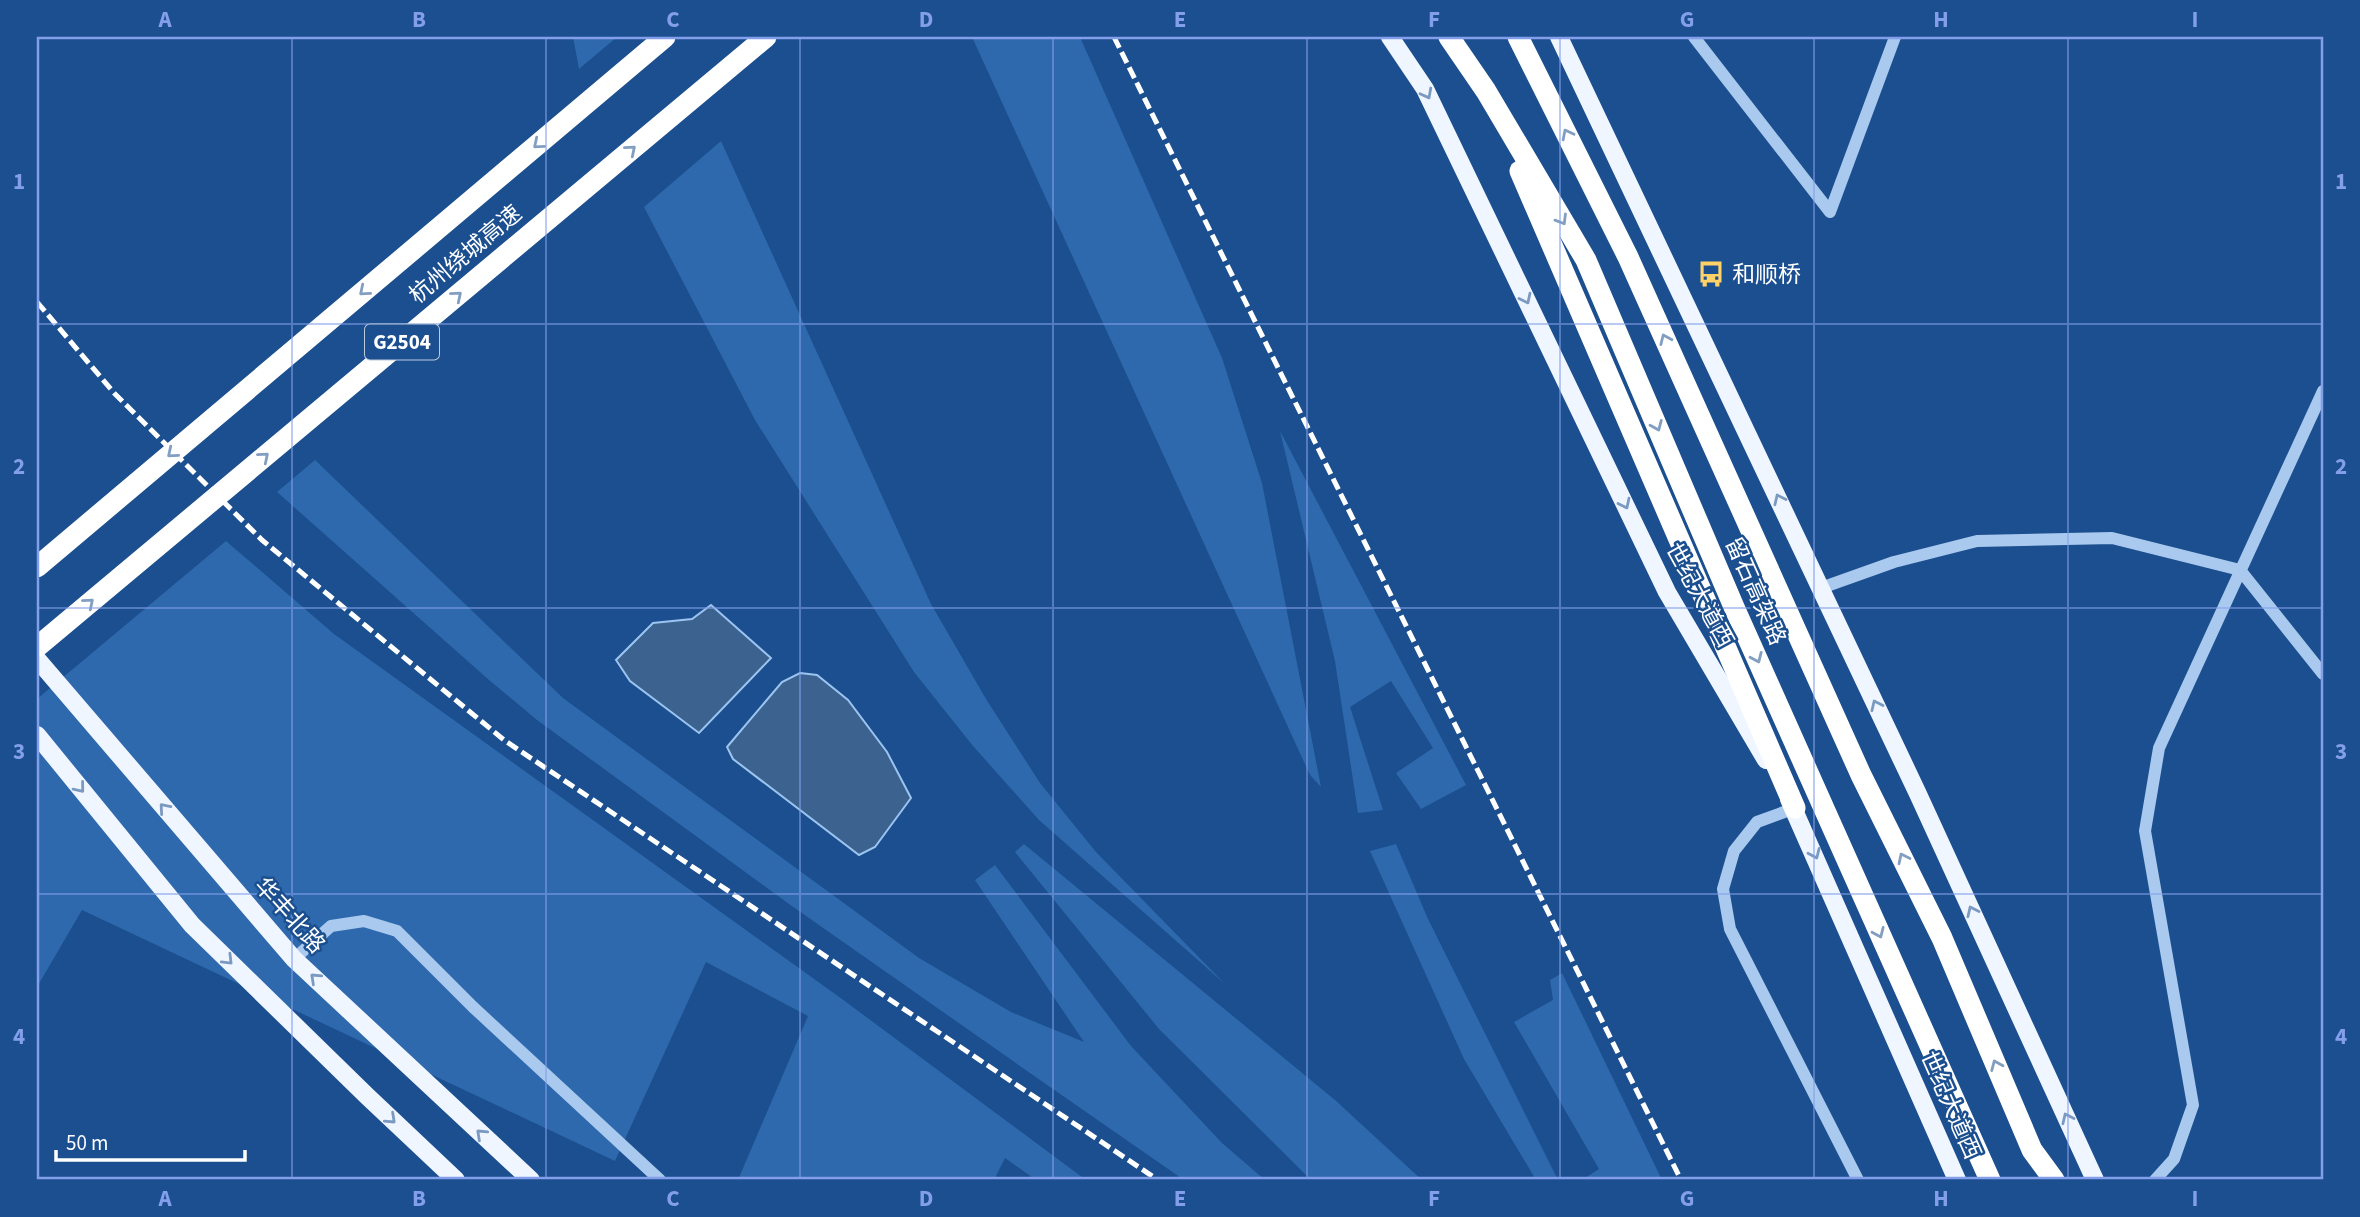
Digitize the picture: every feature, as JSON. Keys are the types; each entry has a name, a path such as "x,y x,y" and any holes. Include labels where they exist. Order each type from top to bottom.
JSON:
{"highway":[{"name":"杭州绕城高速","path":"37,567 665,37"},
{"name":"杭州绕城高速","path":"37,647 766,37"},
{"name":"留石高架路","path":"1449,37 1486,91 1586,260 1734,607 1990,1180"},
{"name":"留石高架路","path":"1518,37 1628,257 1861,775 1942,938 2032,1150 2054,1180"},
{"path":"1486,91 1794,808"}],"main road":[{"name":"世纪大道西","path":"1390,37 1425,89 1667,592 1794,808 1957,1180"},
{"path":"1559,37 1918,794 2095,1180"},
{"name":"华丰北路","path":"37,659 294,959 531,1180"},
{"path":"37,735 192,925 456,1180"},
{"path":"2032,1150 2046,1180"}],"street":[{"path":"1694,37 1830,212 1895,37"},
{"path":"2155,1180 2174,1159 2193,1105 2145,831 2160,748 2323,391"},
{"path":"1821,588 1894,562 1977,541 2112,538 2240,570 2323,674"},
{"path":"1794,808 1757,822 1734,851 1723,889 1730,929 1858,1180"},
{"path":"294,959 331,926 364,921 397,931 473,1007 660,1180"}],"shaded area":[{"path":"573,37 617,37 579,69"},
{"path":"972,37 1080,37 1222,358 1262,483 1321,787 1310,775"},
{"path":"721,141 931,604 986,699 1040,783 1096,852 1225,984 1039,820 973,746 914,672 755,420 644,207"},
{"path":"1280,431 1466,785 1421,809 1396,773 1433,748 1391,681 1350,707 1383,810 1358,813 1335,661"},
{"path":"315,460 563,698 919,958 1011,1012 1084,1042 975,880 995,865 1131,1046 1222,1143 1265,1180 1184,1180 789,904 537,720 277,492"},
{"path":"226,541 334,634 842,999 1086,1180 1036,1180 1005,1158 994,1180 738,1180 808,1016 706,962 615,1161 82,910 37,987 37,699"},
{"path":"711,605 771,658 699,733 630,681 616,660 653,623 692,619"},
{"path":"800,673 817,675 848,700 887,752 911,798 875,847 859,855 733,759 727,747 782,682"},
{"path":"1024,844 1335,1100 1422,1180 1311,1180 1159,1029 1015,852"},
{"path":"1396,844 1428,919 1558,1180 1536,1180 1464,1059 1370,851"},
{"path":"1562,973 1662,1180 1582,1180 1599,1169 1514,1022 1553,1000 1550,980"}],"railway":[{"path":"1114,37 1681,1180"},
{"path":"37,302 115,394 262,540 504,740 1158,1180"}],"place":[{"name":"和顺桥","path":"1711,274"}]}
